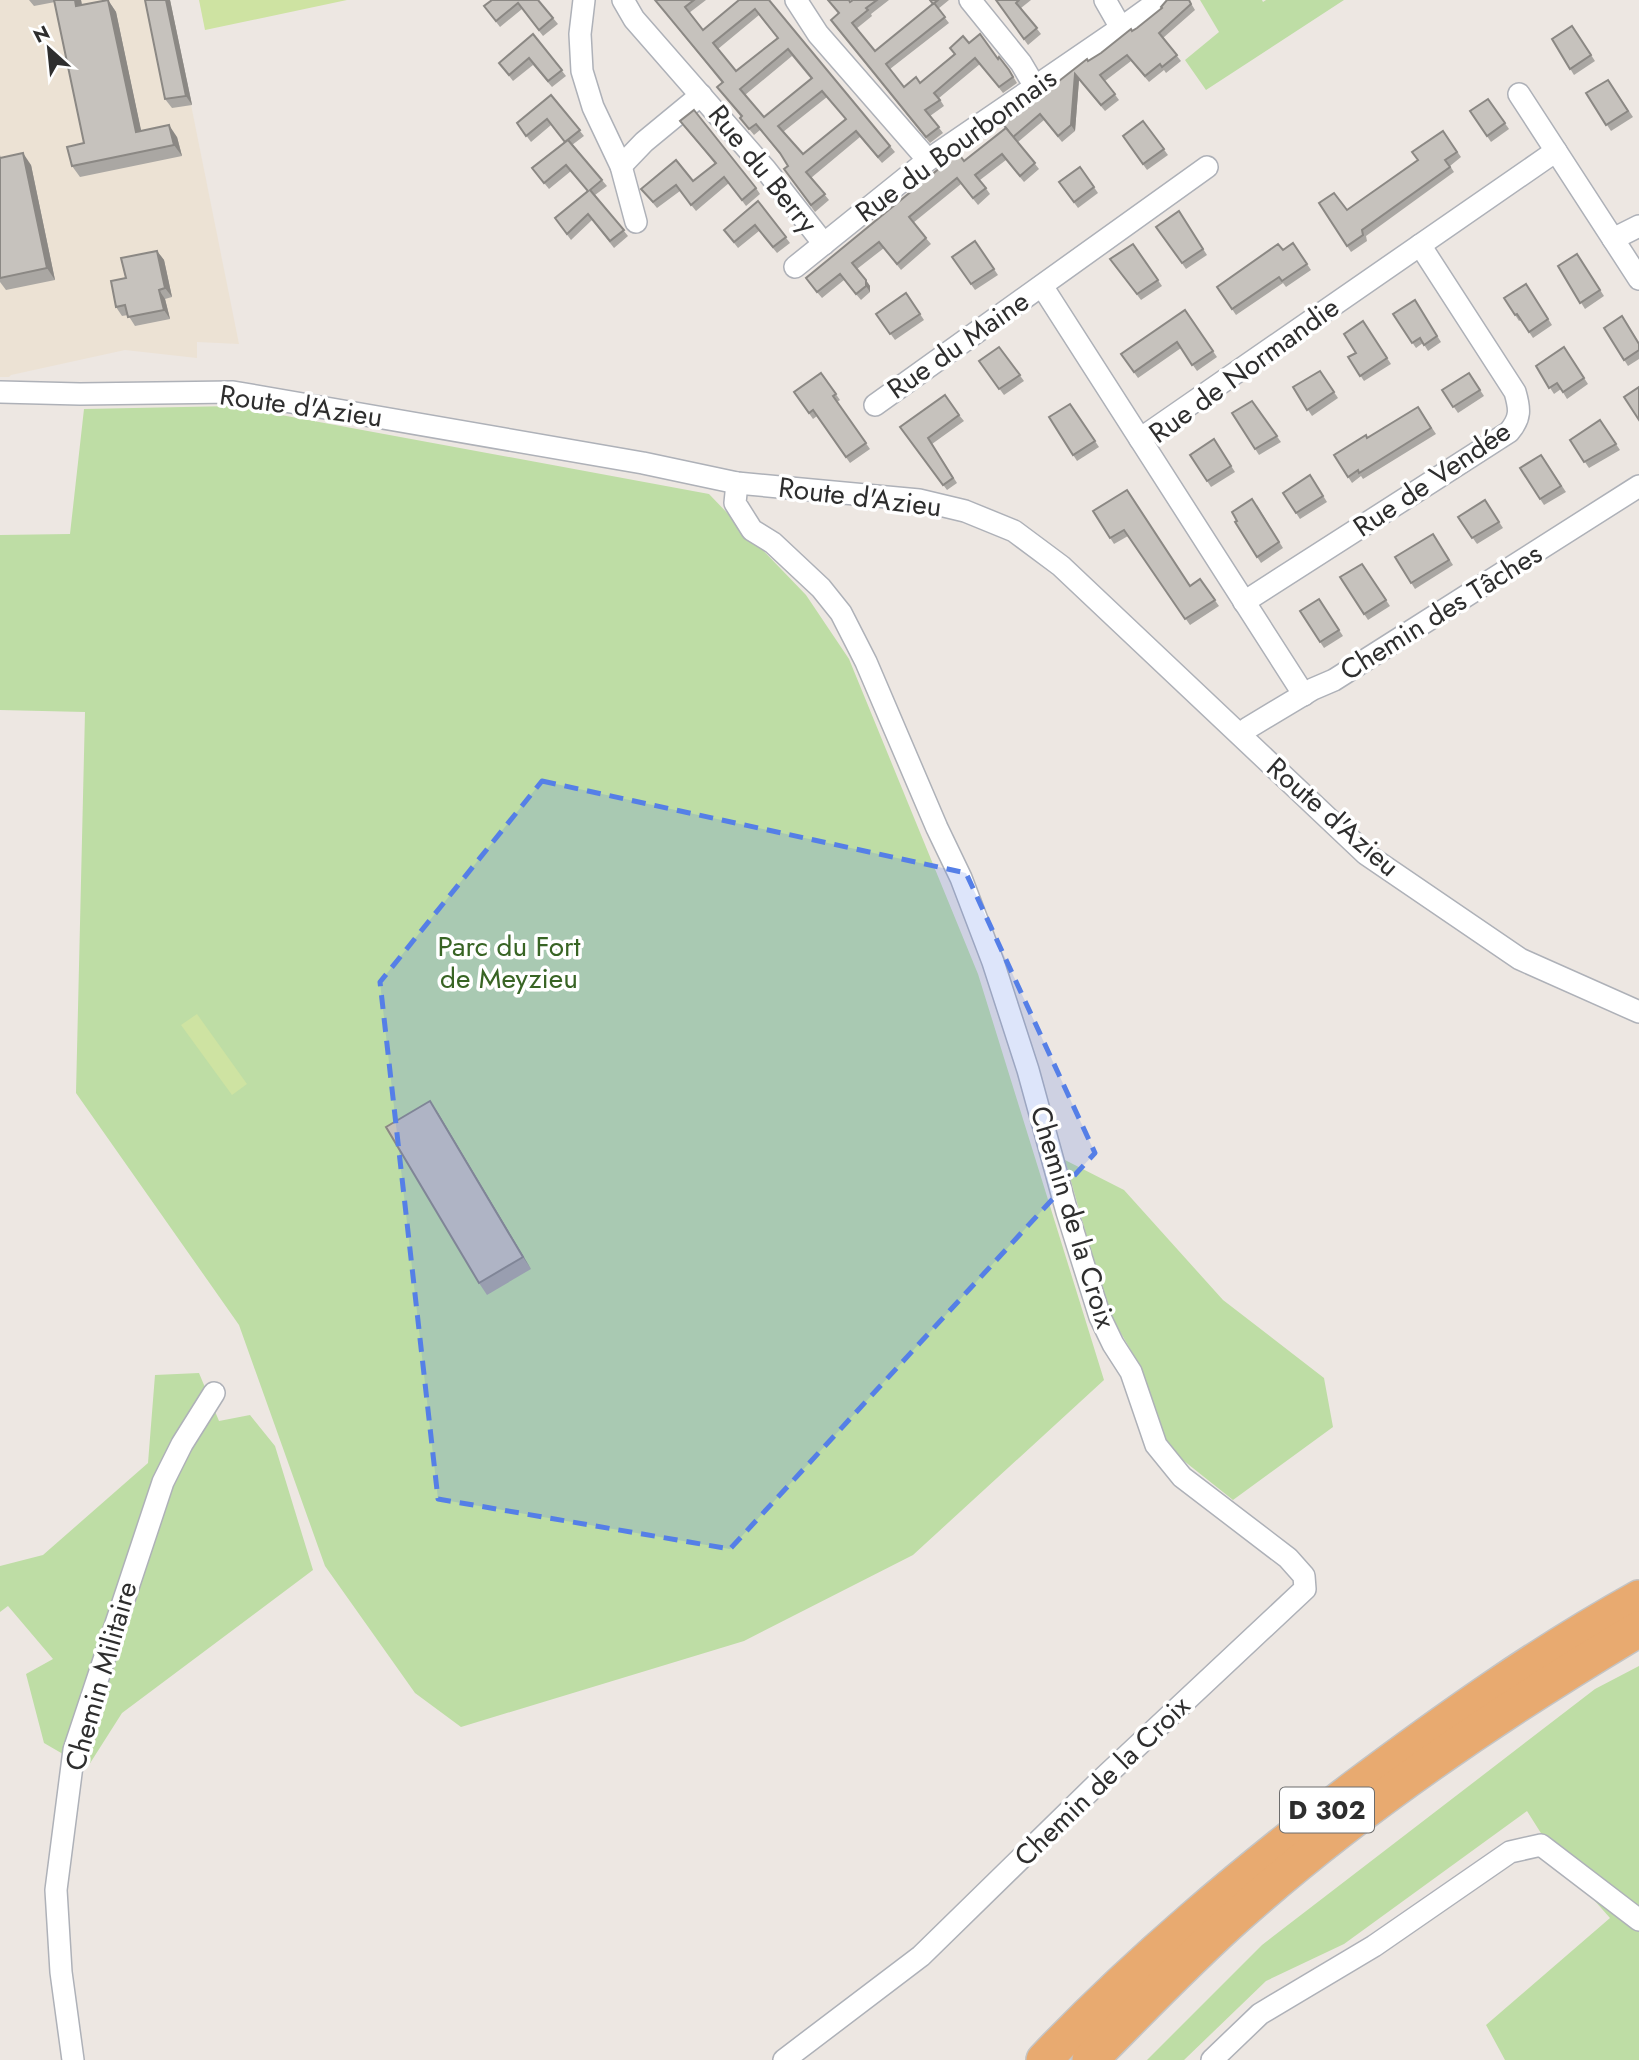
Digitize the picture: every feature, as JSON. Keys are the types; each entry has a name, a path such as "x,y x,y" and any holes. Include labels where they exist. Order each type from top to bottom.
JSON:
{"highway":[{"name":"D 302","path":"1044,2060 1167,1941 1262,1859 1480,1696 1639,1598"},
{"name":"D 302","path":"1090,2060 1238,1914 1396,1787 1551,1683 1639,1629"}],"street":[{"path":"584,0 580,34 582,71 593,107 621,166 636,222"},
{"name":"Rue du Berry","path":"623,0 634,19 766,170 824,244"},
{"path":"796,0 818,34 928,160"},
{"path":"970,0 1021,63 1034,85"},
{"path":"1105,0 1121,28"},
{"name":"Rue du Bourbonnais","path":"795,267 928,160 1160,0"},
{"path":"1519,94 1639,279"},
{"name":"Rue du Berry","path":"621,166 644,142 701,95"},
{"name":"Rue de Normandie","path":"1304,695 1140,439 1556,151"},
{"name":"Rue du Maine","path":"875,405 1207,167"},
{"path":"1613,239 1639,226"},
{"name":"Rue de Vendée","path":"1244,602 1510,432 1519,421 1520,407 1515,392 1420,245"},
{"name":"Rue du Maine","path":"1042,286 1140,439"},
{"name":"Route d'Azieu","path":"0,392 233,392 642,463 737,484 919,500 965,510 1014,531 1061,566 1366,854 1520,959 1639,1012"},
{"name":"Chemin de la Croix","path":"737,484 735,503 751,530 773,543 821,588 841,613 866,662 961,878 993,962 1028,1069 1067,1212 1100,1317 1131,1372 1156,1445 1182,1476 1288,1558 1304,1576 1305,1589 1108,1772 921,1956 784,2060"},
{"name":"Chemin des Tâches","path":"1241,735 1248,728 1345,673 1639,485"},
{"name":"Chemin Militaire","path":"73,2060 61,1972 56,1890 74,1750 163,1482 182,1444 214,1393"},
{"path":"1212,2060 1260,2014 1374,1946 1510,1852 1541,1846 1639,1920"}],"highlighted area":[{"path":"542,781 966,873 1095,1153 730,1549 438,1499 380,982"}],"shaded area":[{"path":"0,0 170,0 239,344 197,342 197,358 125,350 0,377"}],"green space":[{"path":"199,0 347,0 205,30"},
{"path":"1200,0 1344,0 1206,90 1185,60 1219,32"},
{"name":"Parc du Fort de Meyzieu","path":"233,406 709,494 806,595 849,659 978,974 1104,1380 913,1555 744,1641 461,1727 415,1693 325,1566 239,1325 76,1093 85,712 0,710 0,535 70,534 84,409"},
{"path":"197,1014 247,1084 232,1095 181,1025"},
{"path":"1065,1160 1124,1190 1223,1300 1324,1378 1333,1427 1233,1500 1169,1449 1140,1366 1108,1311"},
{"path":"199,1373 219,1421 250,1415 275,1446 313,1570 122,1713 87,1768 44,1743 26,1674 53,1659 8,1606 0,1612 0,1566 43,1555 148,1463 155,1375"},
{"path":"1639,1666 1639,2060 1505,2060 1486,2025 1610,1918 1556,1857 1527,1811 1344,1944 1266,1981 1184,2060 1147,2060 1262,1945 1595,1689"}],"building":[{"path":"54,0 75,0 76,6 108,0 136,132 169,125 174,145 72,166 67,147 84,143"},
{"path":"145,0 166,0 186,96 165,99"},
{"path":"492,0 538,0 553,18 539,30 518,3 496,21 484,6"},
{"path":"655,0 694,0 685,7 703,30 739,0 769,0 890,146 878,157 856,131 806,172 825,194 811,205 784,169 788,166 780,153 756,124 749,129 740,118 742,116 717,87 723,82","holes":["755,9 778,38 736,71 713,43","788,49 812,78 764,117 740,89","822,91 846,119 803,154 778,126"]},
{"path":"828,0 877,0 852,23 875,51 934,3 945,17 886,64 904,87 916,77 920,83 955,54 950,48 963,36 969,43 980,34 1013,77 999,87 975,58 934,93 940,100 925,110 939,127 926,137 831,20 839,13"},
{"path":"996,0 1019,0 1016,3 1037,28 1024,39"},
{"path":"1167,0 1189,0 1191,4 1159,33 1177,55 1145,76 1127,55 1100,75 1115,94 1101,105 1075,74 1071,125 1058,136 1040,114 1013,137 1003,124 1040,90 1045,92 1087,59 1088,61 1101,53 1131,29 1132,31 1137,28 1162,8"},
{"path":"1572,26 1591,55 1570,69 1552,39"},
{"path":"533,34 562,70 548,81 529,58 509,75 499,63"},
{"path":"1608,80 1628,111 1606,125 1586,93"},
{"path":"551,95 580,130 565,142 547,119 526,136 517,123"},
{"path":"1488,99 1505,123 1487,136 1470,111"},
{"path":"694,110 756,188 742,200 724,177 691,205 676,185 653,202 641,189 676,160 693,181 716,163 680,121"},
{"path":"1143,121 1164,149 1143,164 1123,136"},
{"path":"1006,128 1035,163 1020,176 1002,154 975,175 986,188 973,198 957,178 909,217 926,238 897,264 879,242 852,263 866,280 866,286 856,294 840,274 817,292 806,278 958,153 964,161"},
{"path":"1443,131 1457,152 1445,160 1450,167 1362,230 1363,235 1347,246 1319,203 1334,193 1347,210 1418,160 1412,152"},
{"path":"568,140 602,180 590,190 624,230 610,241 588,214 567,234 555,218 588,191 566,165 544,183 532,168"},
{"path":"23,153 47,268 0,278 0,158"},
{"path":"1080,167 1094,187 1074,202 1059,182"},
{"path":"758,201 786,237 773,247 755,225 734,242 724,230"},
{"path":"1179,211 1203,249 1182,263 1156,227"},
{"path":"975,241 994,269 971,284 952,257"},
{"path":"1293,243 1307,264 1282,281 1279,277 1232,309 1217,287 1278,244 1283,250"},
{"path":"1133,244 1158,280 1137,294 1110,259"},
{"path":"157,251 165,288 159,290 164,310 128,317 125,305 116,307 111,281 126,278 121,258"},
{"path":"1577,254 1600,290 1580,303 1558,266"},
{"path":"1526,284 1548,319 1529,332 1504,298"},
{"path":"906,293 920,314 890,334 876,314"},
{"path":"1415,300 1437,336 1424,345 1420,338 1412,343 1393,314"},
{"path":"1185,310 1213,351 1192,365 1177,342 1134,372 1121,354"},
{"path":"1622,316 1639,344 1639,350 1624,360 1604,328"},
{"path":"1363,321 1387,358 1360,376 1348,357 1356,353 1344,334"},
{"path":"999,347 1020,375 999,389 979,361"},
{"path":"1564,347 1584,378 1563,392 1557,383 1549,388 1536,366"},
{"path":"1320,371 1334,392 1307,410 1293,387"},
{"path":"821,373 836,394 833,396 866,443 846,457 813,410 809,413 794,392"},
{"path":"1469,373 1480,390 1453,407 1442,390"},
{"path":"1639,387 1639,420 1624,397"},
{"path":"945,395 959,415 928,438 953,478 943,485 900,427"},
{"path":"1252,401 1277,436 1255,449 1232,413"},
{"path":"1070,404 1095,441 1073,455 1049,417"},
{"path":"1418,407 1431,428 1359,473 1358,470 1348,477 1334,455"},
{"path":"1600,420 1616,444 1584,462 1570,440"},
{"path":"1214,439 1231,466 1207,481 1190,455"},
{"path":"1541,455 1561,486 1540,499 1520,468"},
{"path":"1310,475 1323,496 1296,513 1283,493"},
{"path":"1127,490 1190,586 1200,579 1215,600 1185,619 1124,530 1110,538 1093,511"},
{"path":"1252,499 1279,542 1257,557 1235,522 1237,521 1232,512"},
{"path":"1485,500 1499,522 1472,538 1458,517"},
{"path":"1433,534 1449,560 1411,583 1395,557"},
{"path":"1362,564 1386,600 1364,614 1340,577"},
{"path":"1319,599 1339,630 1320,642 1300,611"},
{"path":"430,1101 523,1257 479,1283 386,1127"}]}
